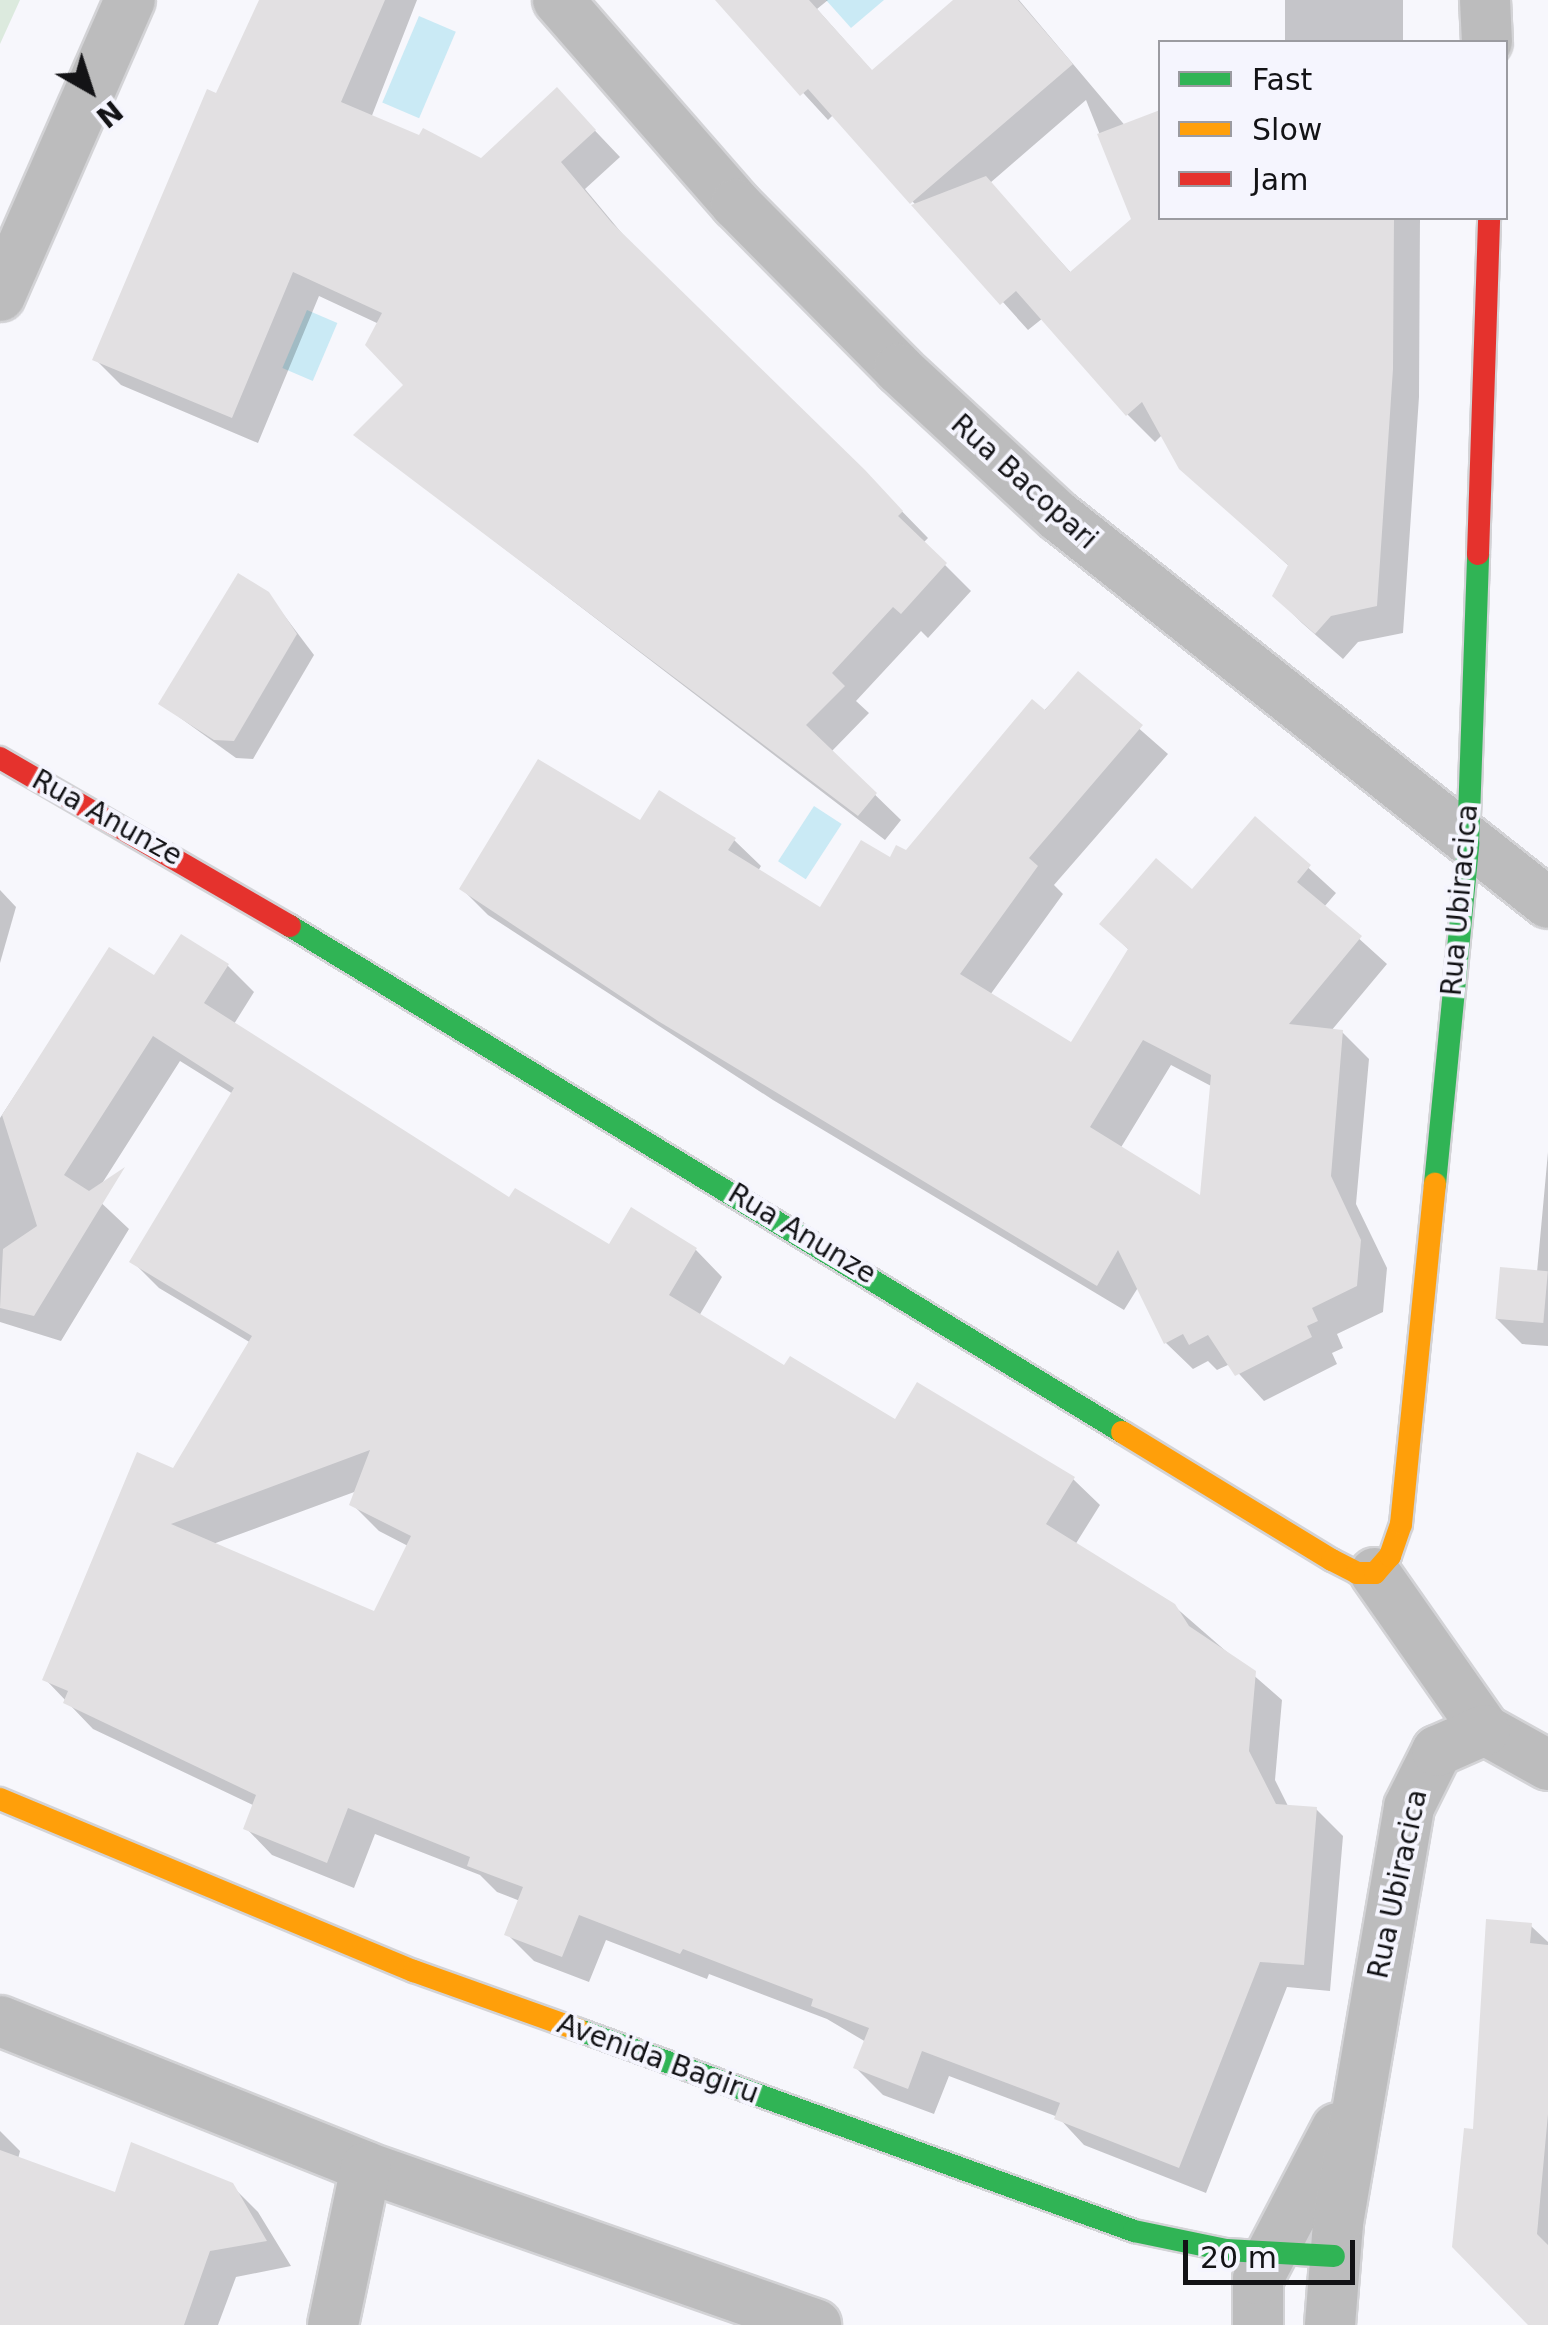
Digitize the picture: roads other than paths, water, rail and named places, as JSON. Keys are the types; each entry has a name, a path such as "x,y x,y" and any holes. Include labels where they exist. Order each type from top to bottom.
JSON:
{"street":[{"path":"0,296 130,0"},
{"name":"Rua Bacopari","path":"558,0 736,204 899,370 1058,516 1468,846 1548,903"},
{"path":"1485,0 1487,40"},
{"name":"Rua Ubiracica","path":"1376,1573 1390,1556 1401,1524 1468,846 1489,220"},
{"name":"Rua Anunze","path":"0,758 172,854 1332,1560 1357,1573 1376,1573"},
{"path":"1376,1573 1484,1730 1548,1765"},
{"name":"Rua Ubiracica","path":"1330,2325 1334,2256 1409,1807 1437,1751 1484,1730"},
{"name":"Avenida Bagiru","path":"0,1799 414,1971 1116,2224 1273,2254 1334,2256"},
{"path":"0,2020 366,2167 816,2325"},
{"name":"Rua Ubiracica","path":"1258,2325 1258,2278 1362,2074"},
{"path":"333,2325 366,2167"}],"water":[{"path":"826,0 884,0 851,28"},
{"path":"419,16 456,32 419,118 382,103"},
{"path":"307,310 337,323 313,381 282,368"},
{"path":"814,806 842,824 806,879 778,861"}]}
